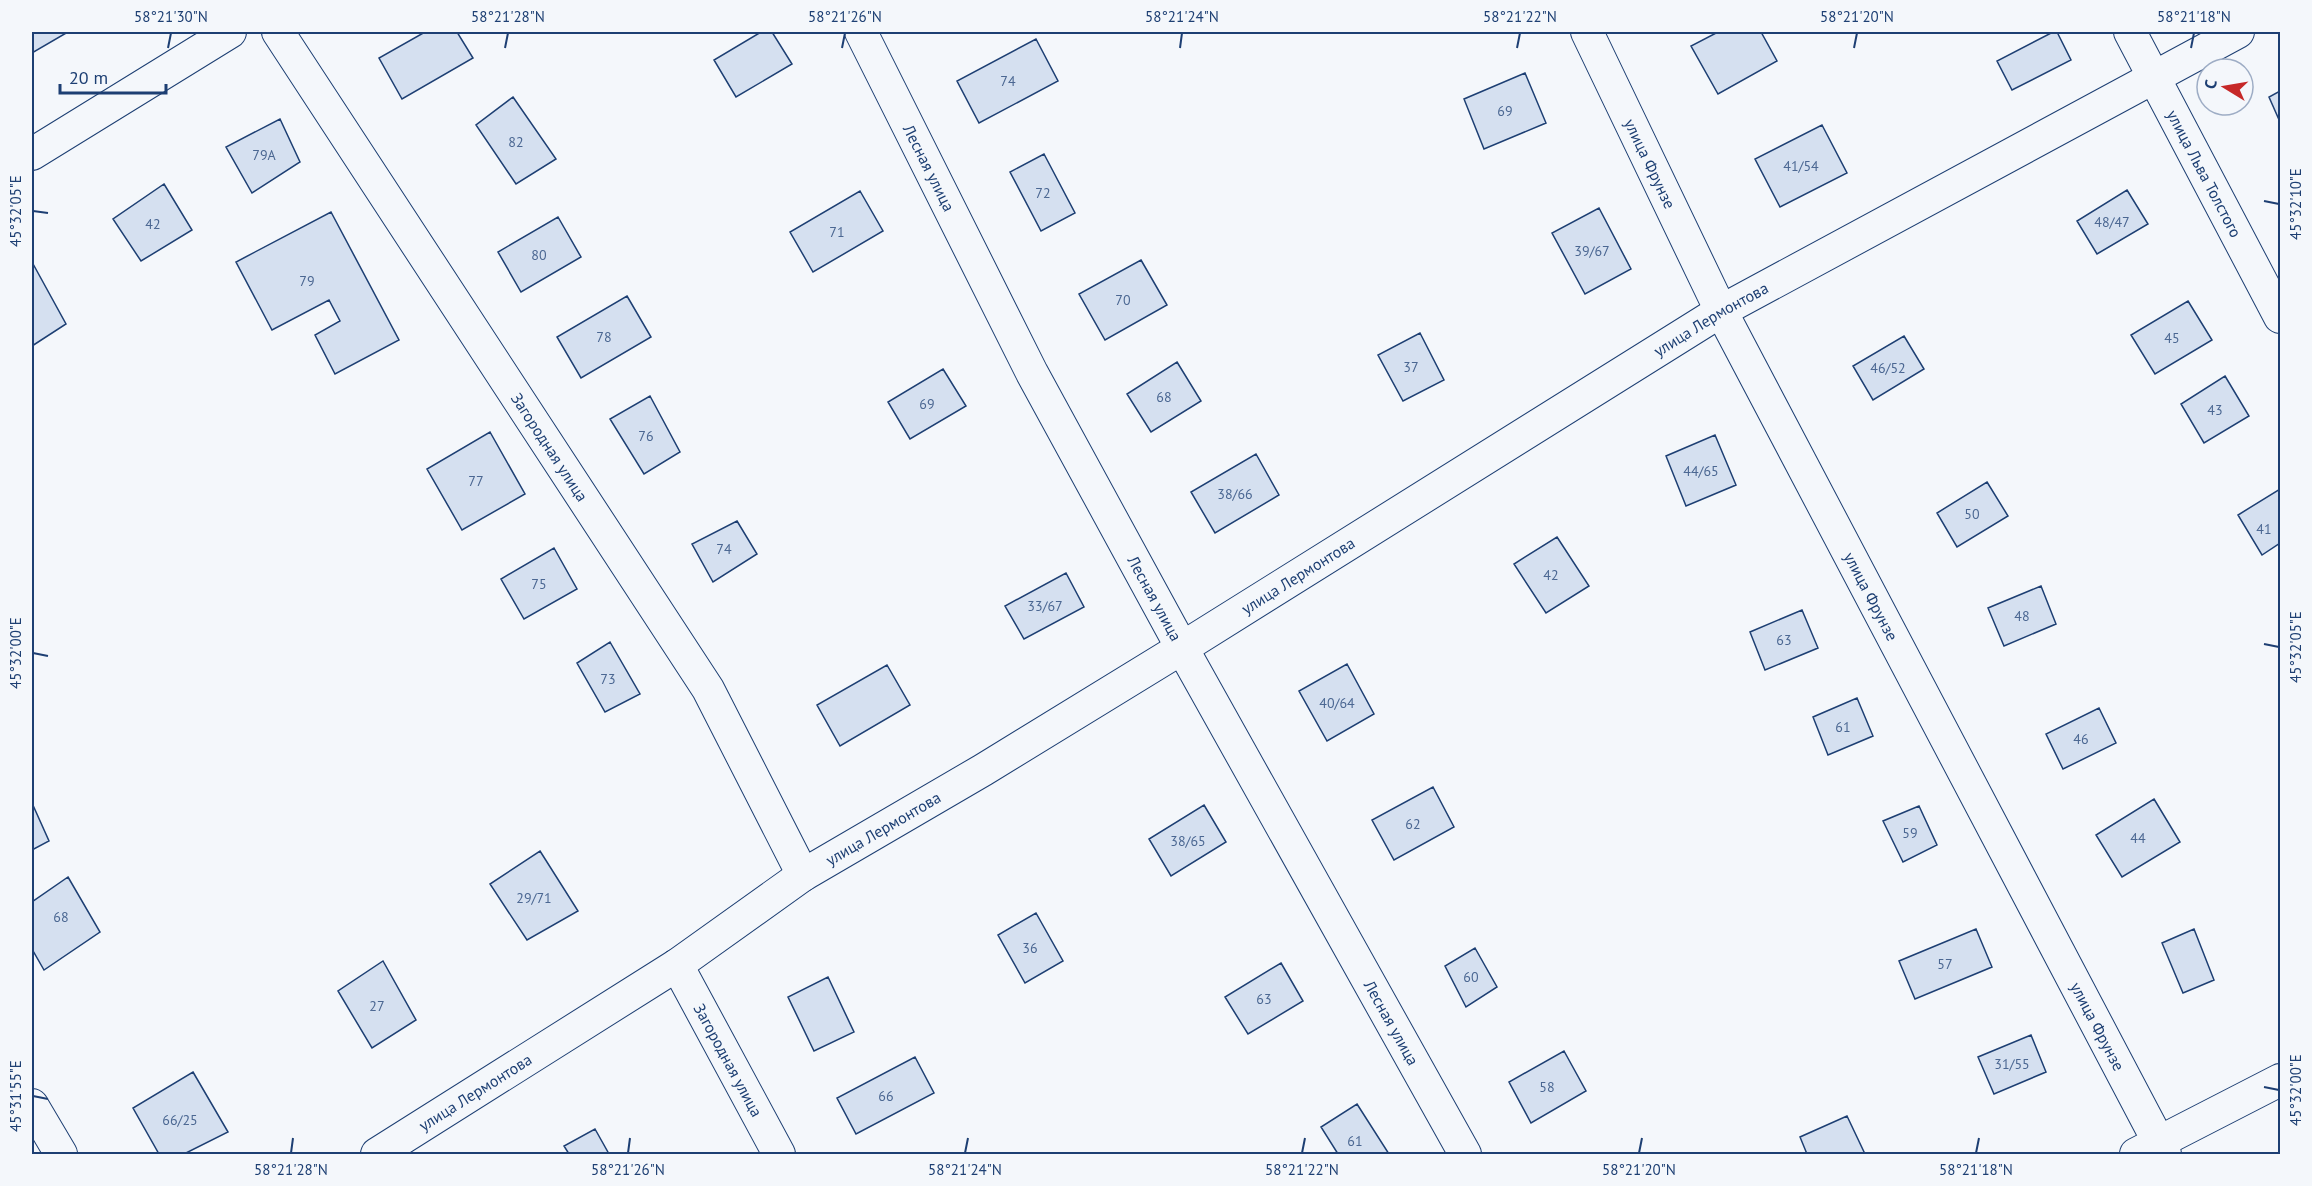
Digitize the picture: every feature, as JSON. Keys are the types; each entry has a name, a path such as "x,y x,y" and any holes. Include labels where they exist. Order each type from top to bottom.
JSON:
{"street":[{"path":"32,154 230,32"},
{"name":"Загородная улица","path":"278,32 708,689 802,875"},
{"name":"Лесная улица","path":"861,32 1032,373 1182,648 1465,1155"},
{"name":"улица Фрунзе","path":"1587,32 1721,311 2153,1151"},
{"name":"улица Льва Толстого","path":"2130,32 2280,317"},
{"name":"улица Лермонтова","path":"377,1155 677,965 802,875 982,770 1182,648 1721,311 2238,32"},
{"name":"Загородная улица","path":"677,965 779,1155"},
{"path":"2153,1151 2280,1080"},
{"path":"32,1105 61,1155"}],"building":[{"path":"32,32 68,32 32,53"},
{"path":"425,32 457,32 473,58 402,99 379,58"},
{"path":"761,32 772,32 792,64 736,97 714,60"},
{"path":"1718,32 1761,32 1777,61 1718,94 1691,46"},
{"path":"2057,32 2071,60 2012,90 1997,61"},
{"path":"1036,39 1058,81 979,123 957,81"},
{"path":"1525,73 1546,123 1484,149 1464,99"},
{"path":"2280,91 2280,122 2269,97"},
{"path":"513,97 556,159 516,184 476,125"},
{"path":"280,119 300,162 252,193 226,147"},
{"path":"1822,125 1847,173 1780,207 1755,159"},
{"path":"1044,154 1075,213 1041,231 1010,172"},
{"path":"164,184 192,230 141,261 113,219"},
{"path":"2127,190 2148,224 2097,254 2077,221"},
{"path":"860,191 883,231 813,272 790,232"},
{"path":"1599,208 1631,269 1585,294 1552,233"},
{"path":"331,212 399,340 335,374 315,335 340,321 329,300 272,330 236,262"},
{"path":"558,217 581,257 521,292 498,252"},
{"path":"1141,260 1167,305 1105,340 1079,294"},
{"path":"32,262 66,324 32,346"},
{"path":"627,296 651,337 581,378 557,337"},
{"path":"2188,301 2212,340 2155,374 2131,335"},
{"path":"1420,333 1444,380 1403,401 1378,355"},
{"path":"1904,336 1924,369 1873,400 1853,366"},
{"path":"1177,362 1201,401 1151,432 1127,394"},
{"path":"943,369 966,406 910,439 888,402"},
{"path":"2225,376 2249,416 2204,443 2181,404"},
{"path":"650,396 680,452 644,474 610,419"},
{"path":"490,432 525,494 462,530 427,469"},
{"path":"1715,435 1736,485 1686,506 1666,456"},
{"path":"1256,454 1279,495 1215,533 1191,492"},
{"path":"1987,482 2008,516 1957,547 1937,513"},
{"path":"2280,489 2280,543 2262,555 2238,515"},
{"path":"737,521 757,554 713,582 692,544"},
{"path":"1557,537 1589,586 1546,613 1514,564"},
{"path":"554,548 577,589 524,619 501,579"},
{"path":"1066,573 1084,607 1024,639 1005,606"},
{"path":"2041,586 2056,624 2004,646 1988,608"},
{"path":"1802,610 1818,648 1765,670 1750,632"},
{"path":"610,642 640,694 605,712 577,663"},
{"path":"1347,664 1374,714 1327,741 1299,691"},
{"path":"887,665 910,705 840,746 817,705"},
{"path":"1857,698 1873,736 1828,755 1813,717"},
{"path":"2099,708 2116,743 2063,769 2046,734"},
{"path":"1433,787 1454,827 1394,860 1372,820"},
{"path":"2154,799 2180,842 2122,877 2096,835"},
{"path":"32,803 49,841 32,850"},
{"path":"1204,805 1226,842 1171,876 1149,839"},
{"path":"1919,806 1937,845 1903,862 1883,821"},
{"path":"540,851 578,911 527,940 490,884"},
{"path":"68,877 100,932 44,970 32,949 32,902"},
{"path":"1036,913 1063,961 1025,983 998,935"},
{"path":"1976,929 1992,967 1915,999 1899,961"},
{"path":"2194,929 2214,980 2183,993 2162,943"},
{"path":"1475,948 1497,987 1466,1007 1445,966"},
{"path":"383,961 416,1020 372,1048 338,991"},
{"path":"1281,963 1303,1001 1248,1034 1225,997"},
{"path":"828,977 854,1032 814,1051 788,997"},
{"path":"2031,1035 2046,1072 1994,1094 1978,1057"},
{"path":"1564,1051 1586,1091 1531,1123 1509,1082"},
{"path":"915,1057 934,1093 856,1134 837,1098"},
{"path":"193,1072 228,1132 184,1154 159,1154 133,1108"},
{"path":"1357,1104 1389,1154 1338,1154 1321,1127"},
{"path":"1847,1116 1865,1154 1807,1154 1800,1137"},
{"path":"595,1129 609,1154 569,1154 564,1146"}]}
